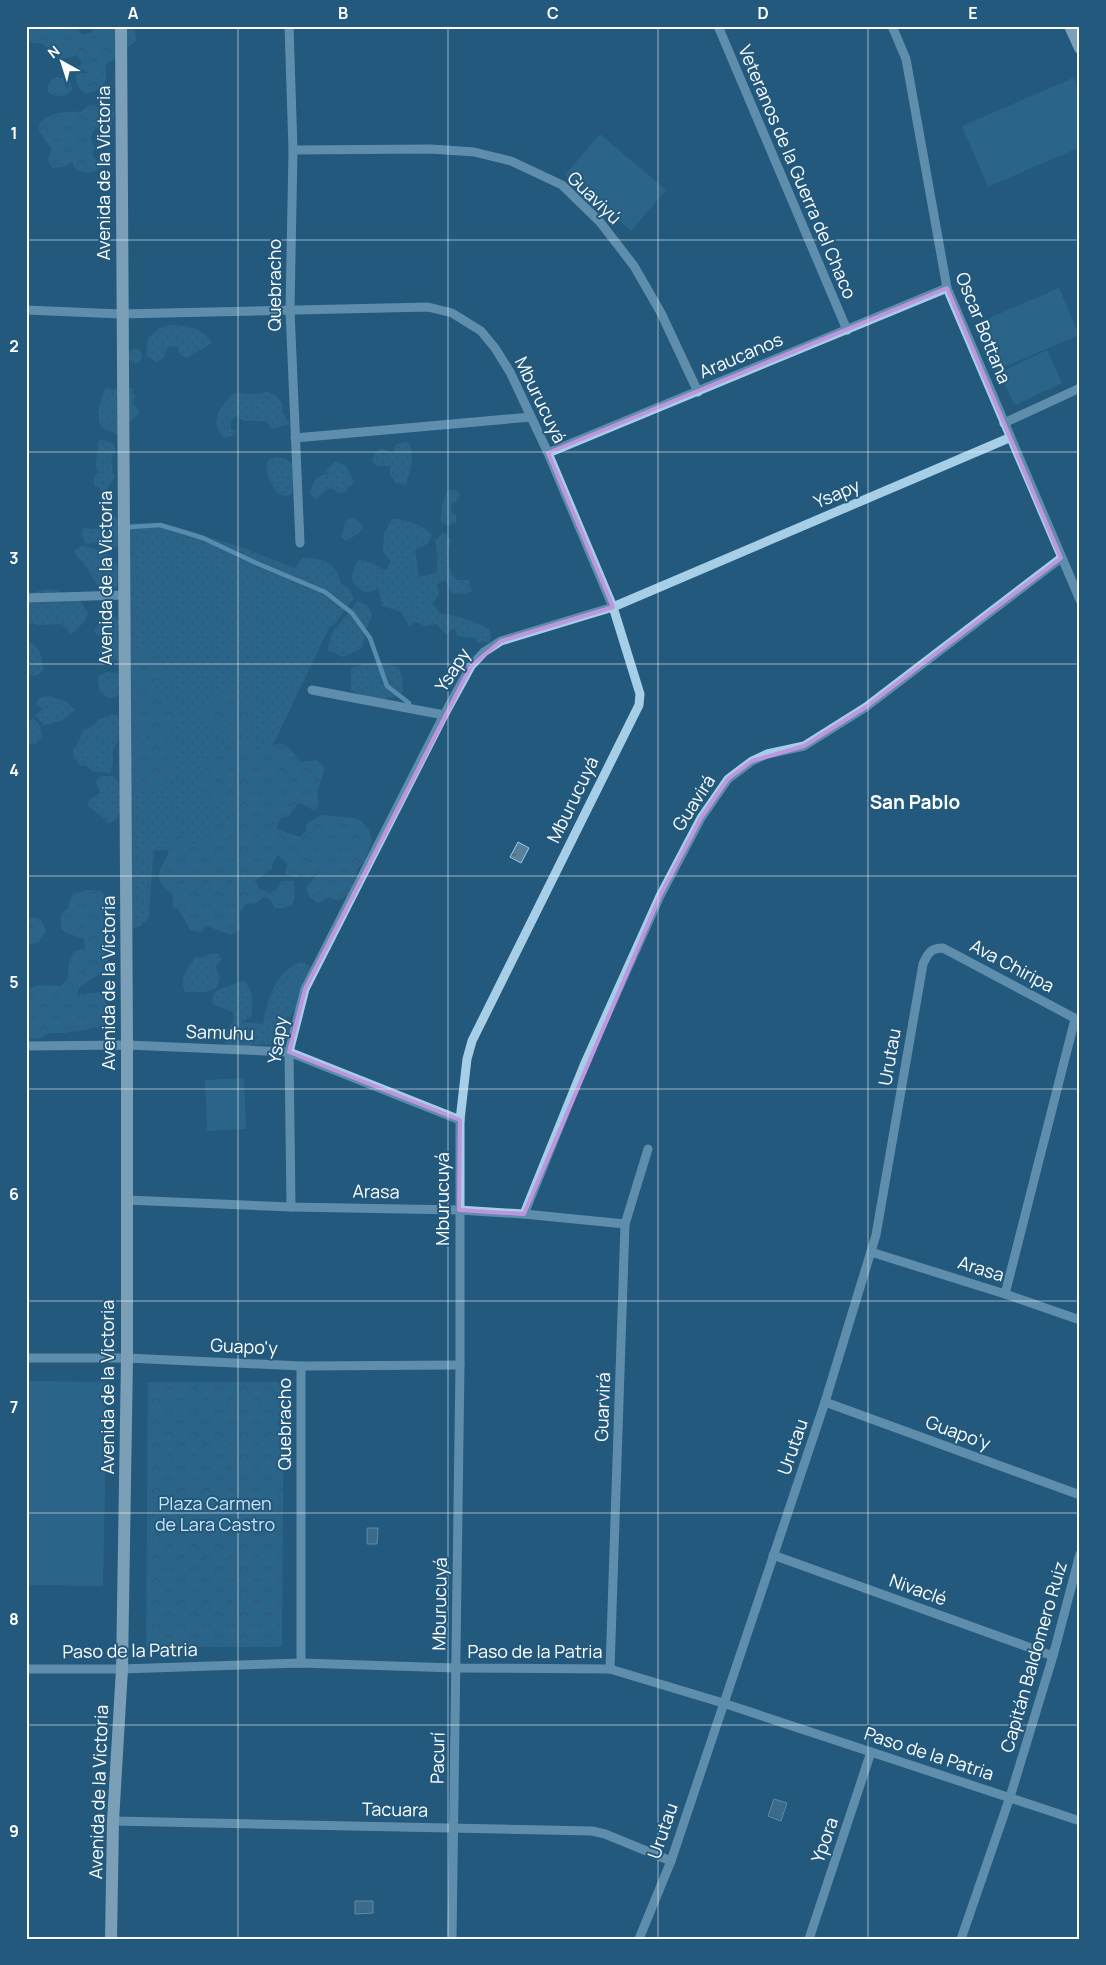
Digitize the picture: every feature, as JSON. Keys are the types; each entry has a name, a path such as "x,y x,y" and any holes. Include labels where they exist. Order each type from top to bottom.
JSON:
{"main road":[{"name":"Avenida de la Victoria","path":"111,1939 113,1821 122,1669 127,1358 121,26"},
{"path":"1070,26 1080,48"}],"street":[{"name":"Quebracho","path":"289,26 294,150 290,310 300,543"},
{"name":"Veteranos de la Guerra del Chaco","path":"718,26 847,330"},
{"name":"Oscar Bottana","path":"892,26 906,59 946,288 1080,600"},
{"name":"Guaviyú","path":"294,150 430,149 474,152 511,161 562,186 600,222 634,266 661,314 698,392"},
{"name":"Araucanos","path":"548,453 946,288"},
{"name":"Mburucuyá","path":"26,310 122,314 428,307 452,313 481,331 495,348 510,372 548,453 613,607 640,694 639,705 472,1041 467,1059 460,1120 460,1365 456,1668"},
{"path":"1004,423 1080,388"},
{"path":"294,438 530,417"},
{"name":"Ysapy","path":"291,1206 289,1052 305,989 444,715 472,666 484,652 501,641 613,607 1010,438"},
{"name":"Guavirá","path":"524,1214 585,1063 660,896 700,818 728,779 752,761 767,754 804,746 866,707 1061,558"},
{"path":"26,598 124,595"},
{"path":"312,690 444,715"},
{"name":"Ava Chiripa","path":"928,953 936,948 943,948 1077,1020"},
{"name":"Urutau","path":"639,1939 670,1861 825,1402 872,1252 923,964 928,953"},
{"path":"1005,1294 1077,1020"},
{"name":"Samuhu","path":"26,1046 127,1045 289,1052 460,1120"},
{"name":"Guarvirá","path":"610,1668 625,1224 648,1150"},
{"name":"Arasa","path":"126,1200 459,1210 625,1224"},
{"name":"Arasa","path":"872,1252 1080,1320"},
{"name":"Guapo'y","path":"26,1358 127,1358 301,1366 460,1365"},
{"name":"Quebracho","path":"300,1663 301,1366"},
{"name":"Guapo'y","path":"825,1402 1080,1495"},
{"name":"Capitán Baldomero Ruiz","path":"961,1939 1010,1797 1053,1656 1080,1554"},
{"name":"Nivaclé","path":"773,1555 1053,1656"},
{"name":"Paso de la Patria","path":"26,1669 122,1669 300,1663 456,1668 610,1668 723,1703 1080,1821"},
{"name":"Pacurí","path":"452,1939 456,1668"},
{"name":"Ypora","path":"809,1939 872,1752"},
{"name":"Tacuara","path":"113,1821 592,1831 605,1834 670,1861"}],"highlighted area":[{"path":"947,288 1061,558 866,707 804,746 752,761 728,779 701,818 660,896 524,1214 459,1210 460,1120 289,1052 305,989 471,666 501,641 613,607 548,453"}],"green space":[{"path":"27,26 53,26 56,28 60,26 76,26 82,35 91,32 95,26 134,26 136,40 124,49 116,59 108,62 106,66 106,79 101,87 86,94 79,88 76,80 77,71 82,62 77,55 61,58 54,55 43,44 32,43 27,36"},
{"path":"57,77 71,83 72,89 66,95 55,97 48,92 47,86 52,79"},
{"path":"1073,78 1080,92 1080,147 988,187 962,126"},
{"path":"91,104 98,107 108,107 115,113 109,132 104,135 98,128 93,131 91,136 95,148 92,154 95,159 103,164 103,167 90,173 76,170 72,162 64,167 52,168 48,160 51,148 39,132 39,123 59,113 81,112"},
{"path":"600,134 666,190 631,231 565,175"},
{"path":"1059,288 1079,335 997,370 978,323"},
{"path":"170,325 194,328 209,338 212,343 187,358 180,354 177,347 169,346 163,358 157,362 146,356 148,338 159,328"},
{"path":"132,349 138,349 142,356 138,363 132,363 128,359 128,353"},
{"path":"1047,350 1062,383 1015,405 999,373"},
{"path":"122,385 133,389 135,396 133,403 140,413 128,423 122,435 116,435 101,426 99,414 101,399 106,387 112,390"},
{"path":"265,391 276,395 282,403 282,411 289,424 272,429 266,421 244,421 236,416 231,421 231,428 237,432 225,438 219,432 216,421 225,403 234,393 259,394"},
{"path":"101,439 113,444 115,450 111,460 113,464 112,471 115,477 106,491 101,491 94,486 94,478 99,472 96,469 96,463 98,443"},
{"path":"403,442 409,443 412,453 406,485 396,483 390,475 390,466 376,466 372,461 375,453 382,448 394,454 395,445"},
{"path":"278,457 286,459 292,464 292,495 283,496 276,492 268,476 266,466 269,459"},
{"path":"335,462 346,465 354,482 345,492 338,493 332,488 325,491 316,500 310,493 315,479 324,474 329,475 326,470"},
{"path":"450,490 457,490 460,495 458,500 451,505 451,510 456,516 456,523 449,526 441,523 441,514 443,501"},
{"path":"115,516 119,522 120,545 108,552 95,543 86,544 81,532 84,528 103,529 108,517"},
{"path":"355,518 363,527 358,534 346,541 341,537 346,520"},
{"path":"393,518 419,525 432,535 427,544 415,550 419,577 437,573 435,540 444,532 451,540 448,556 450,570 456,580 468,580 472,591 463,594 451,593 446,580 437,584 439,594 433,604 440,613 461,617 489,628 490,642 478,643 475,638 457,636 455,628 446,634 436,624 425,626 416,622 409,626 401,612 382,606 379,589 366,593 353,583 353,570 359,560 369,562 385,570 391,562 383,552 384,533"},
{"path":"128,523 165,524 238,546 295,568 302,558 324,561 335,569 341,584 348,587 354,598 335,624 330,626 270,751 304,768 236,917 173,908 171,850 154,850 149,918 142,925 133,929 120,924 119,911 131,898"},
{"path":"81,546 106,551 110,561 116,563 120,570 117,587 103,587 95,582 74,551"},
{"path":"50,589 58,591 65,602 70,599 79,599 88,613 85,621 71,635 62,624 40,625 26,623 26,597 30,593"},
{"path":"358,601 368,606 372,614 368,627 364,632 365,637 361,649 343,657 327,650 333,631"},
{"path":"104,616 115,617 119,622 117,635 120,659 117,661 105,659 99,653 104,636 97,635 94,630"},
{"path":"26,641 35,646 41,655 44,669 38,675 28,675 26,672"},
{"path":"141,650 153,653 164,676 155,685 157,692 176,708 180,720 167,734 142,735 125,718 129,695 138,689 140,683 131,673 135,660"},
{"path":"385,663 399,668 403,692 391,698 377,699 351,690 351,668 364,664"},
{"path":"106,672 117,673 121,678 118,696 108,699 99,690 98,677"},
{"path":"232,694 245,704 250,714 243,736 257,749 283,744 301,762 317,760 325,768 317,793 319,804 315,811 300,803 289,817 270,819 276,829 300,837 306,831 306,824 322,815 353,818 361,821 369,829 372,842 365,861 358,869 350,894 338,901 329,897 318,903 309,897 306,887 319,872 309,878 301,874 296,878 285,874 287,864 278,855 273,862 272,869 256,880 258,889 270,892 278,889 281,881 294,881 294,901 289,906 283,908 275,908 270,899 263,897 255,904 247,903 240,912 240,930 231,935 207,926 201,932 191,930 176,903 181,891 191,883 181,882 173,894 162,884 159,875 169,852 165,845 170,833 177,829 189,842 196,844 207,843 205,833 230,819 236,808 241,792 234,787 230,801 213,802 202,793 202,783 203,774 211,761 238,738 224,728 196,719 205,706 212,707 217,696"},
{"path":"48,696 66,701 75,710 61,721 43,725 35,716 42,709 36,704 39,698"},
{"path":"110,715 118,715 122,733 113,750 113,764 110,773 92,771 85,765 81,766 74,757 73,750 79,741 82,731 94,725 99,719"},
{"path":"32,718 40,726 42,738 33,745 26,744 26,726"},
{"path":"161,737 170,742 177,768 166,784 140,793 128,779 132,756 139,744"},
{"path":"113,776 117,780 123,797 119,815 108,824 105,819 88,806 89,800 100,793 96,782 98,778"},
{"path":"88,890 101,891 108,899 105,937 109,967 79,988 77,995 101,992 113,1017 104,1027 65,1033 50,1033 41,1038 26,1040 26,988 38,985 61,986 68,978 69,961 74,951 85,949 84,939 66,933 61,928 61,914 68,908 72,894"},
{"path":"26,917 41,919 46,931 39,942 26,945"},
{"path":"217,953 222,959 216,966 220,978 216,988 206,992 185,992 183,978 195,957 203,958 208,954"},
{"path":"302,962 311,967 310,978 300,989 301,1003 289,1018 290,1036 279,1044 254,1045 234,1050 225,1043 227,1030 234,1018 232,1012 212,1004 214,993 244,980 250,989 252,1002 251,1017 243,1022 263,1024 267,1005 280,978 293,965"},
{"path":"244,1078 246,1129 207,1131 205,1080"},
{"path":"26,1381 107,1382 103,1586 26,1585"},
{"name":"Plaza Carmen de Lara Castro","path":"148,1382 284,1382 282,1647 146,1647"}],"water":[{"path":"518,842 529,848 521,863 510,857"},
{"path":"367,1528 378,1528 377,1544 367,1544"},
{"path":"774,1799 787,1803 781,1821 768,1816"},
{"path":"355,1901 373,1901 373,1913 355,1914"}],"waterway":[{"path":"130,527 160,525 203,538 325,592 352,613 370,638 387,686 409,703"}],"district":[{"name":"San Pablo","path":"915,802"}]}
